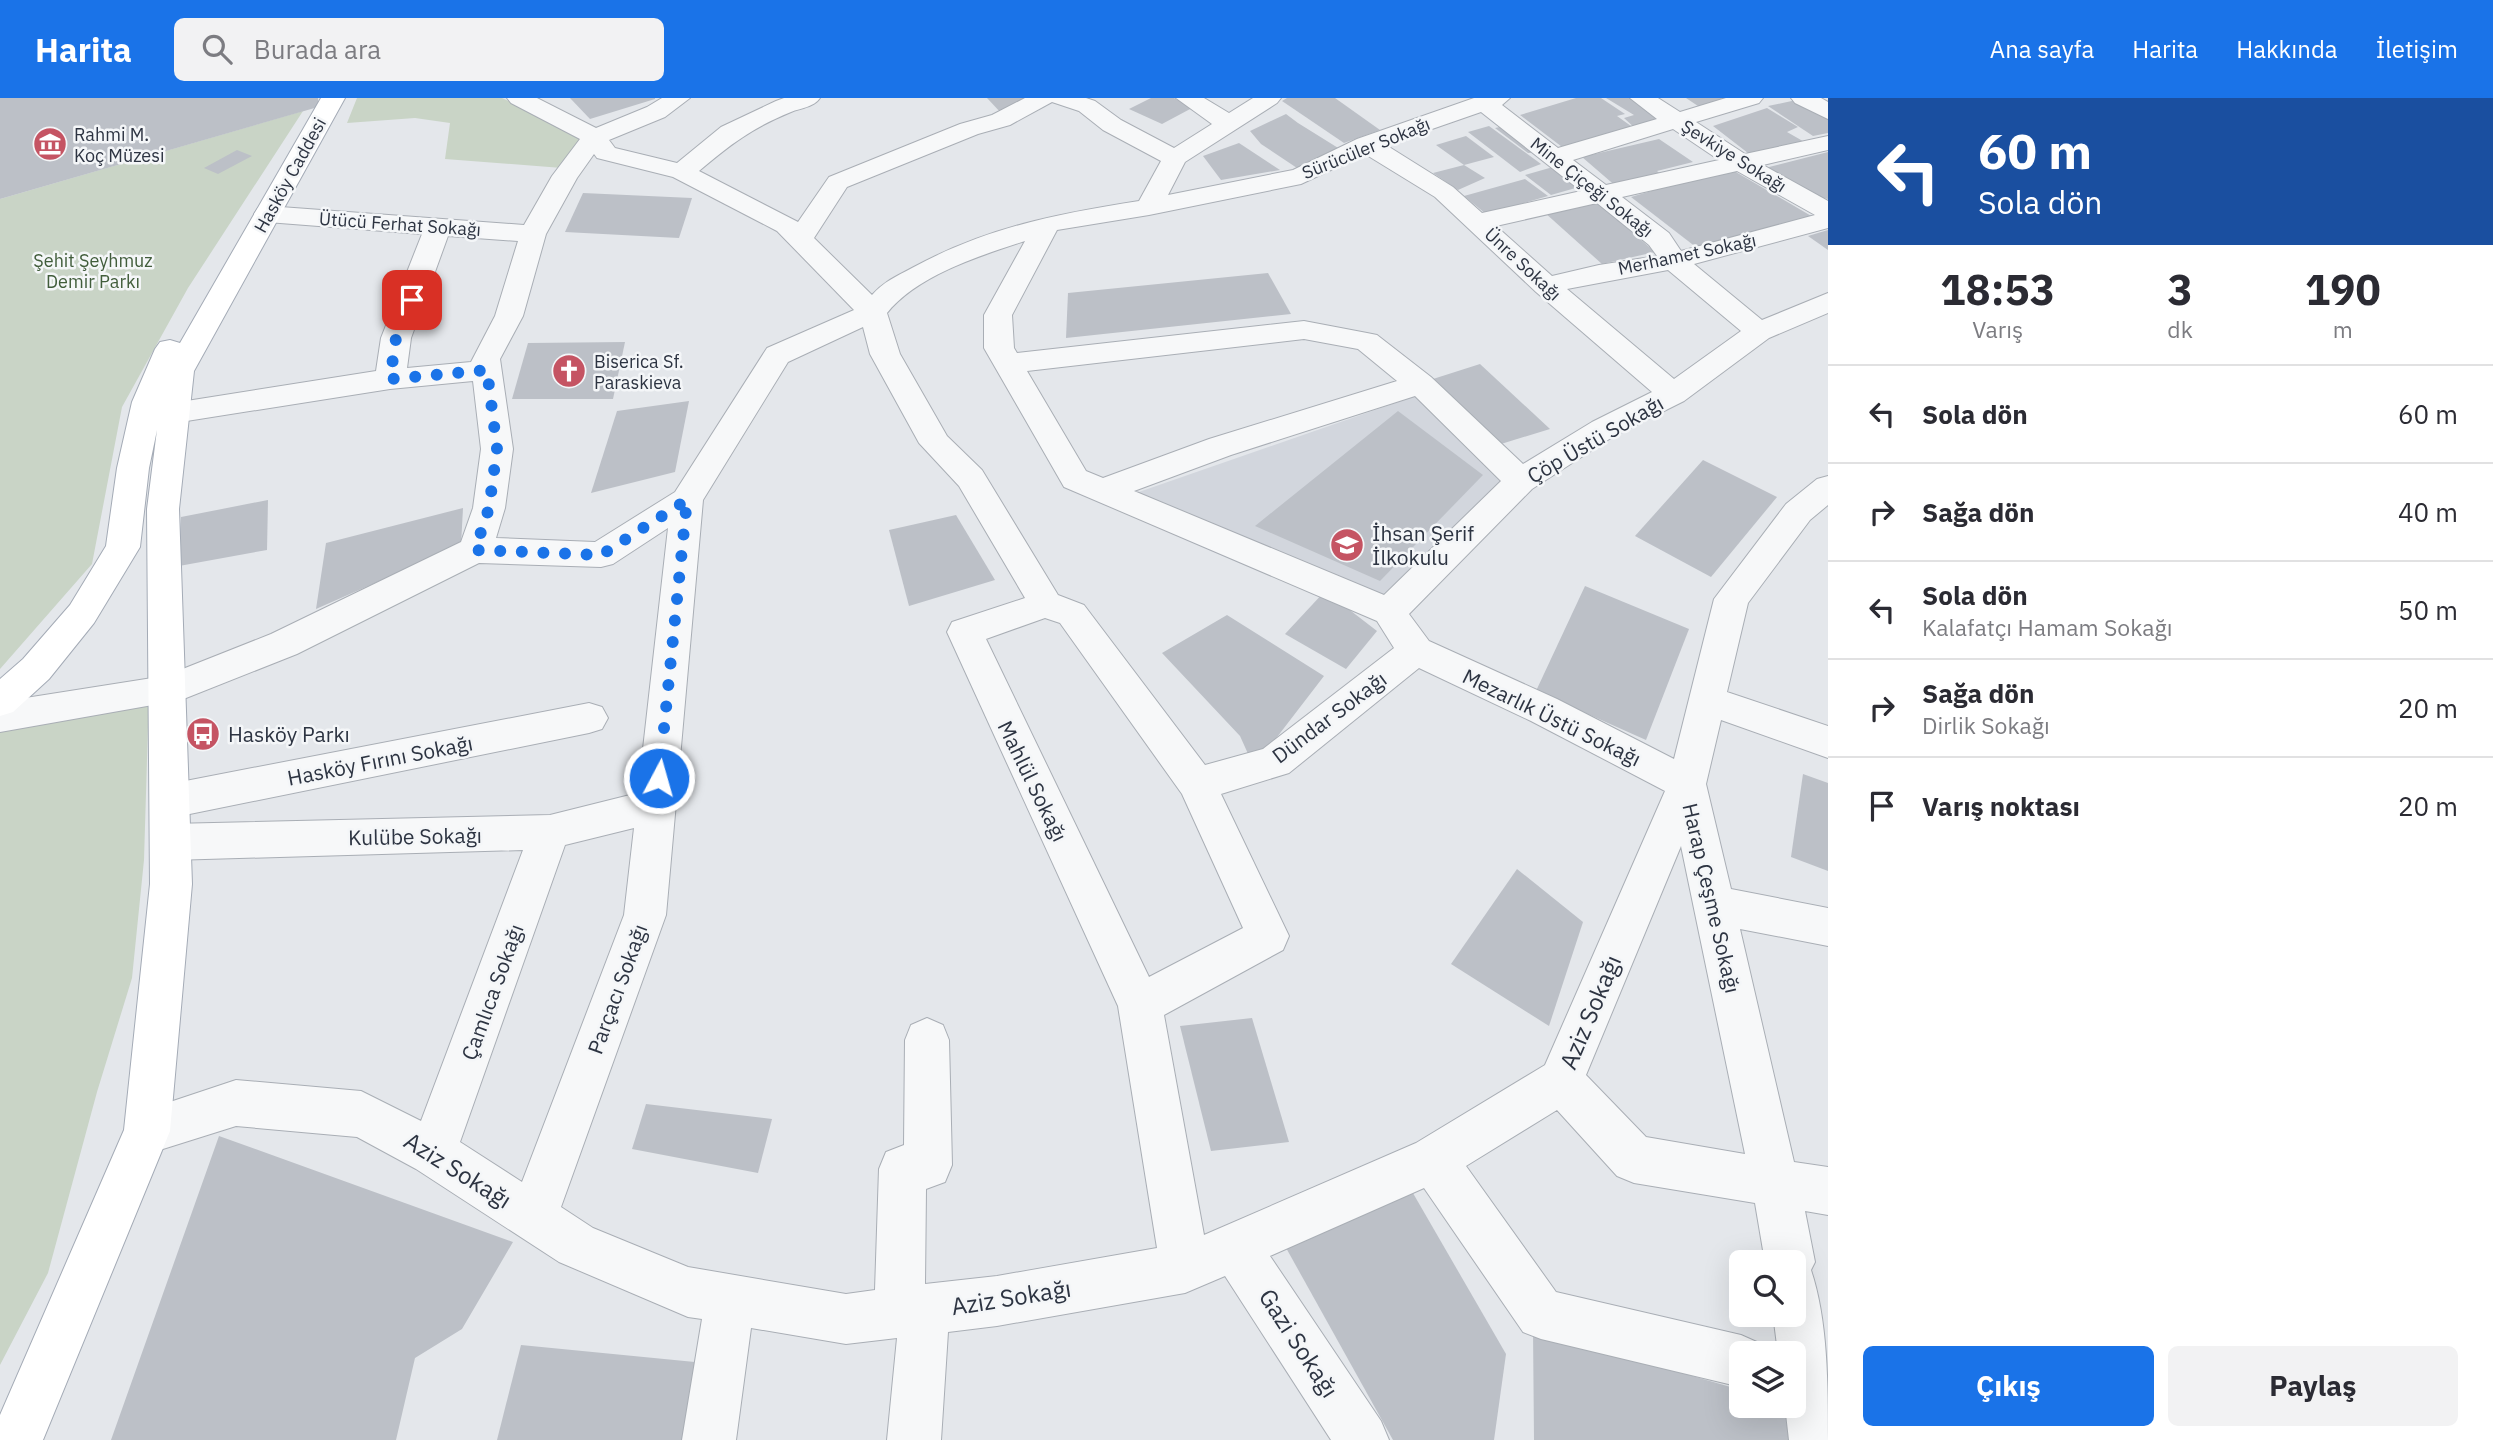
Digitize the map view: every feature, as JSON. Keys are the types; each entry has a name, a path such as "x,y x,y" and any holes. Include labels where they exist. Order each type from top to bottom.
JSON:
{"main road":[{"name":"Hasköy Caddesi","path":"247,251 333,98"},
{"path":"16,1440 146,1131 170,897 163,509 174,413 179,371 247,251"},
{"path":"0,701 36,669 82,614 123,547 133,468 147,402 173,344 247,251"}],"street":[{"path":"519,98 595,137 606,153 682,172 786,225 873,312 886,354 935,443 971,478 1046,604 1072,614 1197,784 1268,936 1140,1005 1185,1268"},
{"path":"475,550 489,508 497,449 485,359 509,316 533,234 565,176 595,137 656,112 678,98"},
{"path":"682,172 730,132 784,106 808,98"},
{"path":"800,239 838,182 969,129 1001,120 1043,98"},
{"path":"1061,98 1087,106 1112,125 1175,158"},
{"path":"1188,98 1228,124"},
{"path":"1149,207 1175,158 1269,98"},
{"name":"Şevkiye Sokağı","path":"1642,98 1741,163 1828,212"},
{"path":"1556,157 1751,98"},
{"path":"1803,98 1828,112"},
{"name":"Sürücüler Sokağı","path":"873,312 890,291 956,254 1047,223 1149,207 1301,176 1366,144 1491,100"},
{"name":"Mine Çiçeği Sokağı","path":"1491,100 1556,157 1659,239 1675,261 1759,332"},
{"path":"1478,222 1828,143"},
{"name":"Ünre Sokağı","path":"1366,144 1444,192 1546,286 1673,394"},
{"name":"Ütücü Ferhat Sokağı","path":"267,214 533,234"},
{"name":"Merhamet Sokağı","path":"1546,286 1599,273 1675,261 1828,220"},
{"path":"1047,223 998,315 999,348 1075,479 1389,612 1416,651"},
{"path":"390,379 396,338 438,226"},
{"name":"Çöp Üstü Sokağı","path":"1389,612 1521,481 1603,429 1673,394 1759,332 1828,302"},
{"path":"0,717 168,690 284,644 475,550 601,555 687,500 777,355 873,312"},
{"path":"1008,363 1304,330 1367,342 1420,384 1521,481"},
{"path":"174,413 390,379 487,370"},
{"path":"1103,490 1220,447 1420,384"},
{"name":"Harap Çeşme Sokağı","path":"1788,1250 1687,784 1731,600 1798,512 1828,487"},
{"name":"Parçacı Sokağı","path":"533,1218 645,915 687,500"},
{"name":"Mahlül Sokağı","path":"1046,604 965,632 1010,737 1074,862 1140,1005"},
{"name":"Dündar Sokağı","path":"1197,784 1275,762 1416,651"},
{"name":"Mezarlık Üstü Sokağı","path":"1416,651 1544,710 1687,784"},
{"path":"1707,700 1828,742"},
{"name":"Hasköy Fırını Sokağı","path":"170,801 589,718"},
{"name":"Aziz Sokağı","path":"146,1131 236,1103 361,1114 433,1152 576,1245 688,1292 846,1319 997,1301 1185,1268 1433,1160 1561,1081 1687,784"},
{"name":"Kulübe Sokağı","path":"171,842 550,832 656,805"},
{"name":"Çamlıca Sokağı","path":"433,1152 550,832"},
{"path":"1714,905 1828,927"},
{"path":"914,1440 913,1311 903,1169 928,1165 927,1040"},
{"path":"1561,1081 1634,1158 1828,1191"},
{"path":"1433,1160 1541,1314 1729,1358"},
{"name":"Gazi Sokağı","path":"1235,1247 1362,1440"},
{"path":"709,1440 730,1300"},
{"path":"1806,1399 1816,1440"}],"shaded area":[{"name":"İhsan Şerif İlkokulu","path":"1421,394 1509,479 1380,597 1136,493"}],"green space":[{"path":"357,98 502,98 583,137 562,168 445,159 450,123 415,118 347,123"},
{"name":"Şehit Şeyhmuz Demir Parkı","path":"303,111 188,288 122,407 92,564 0,669 0,199"},
{"path":"149,693 144,860 132,978 97,1092 48,1273 0,1365 0,720"}],"building":[{"path":"0,98 318,98 318,107 0,199"},
{"path":"570,98 655,98 655,99 590,119"},
{"path":"987,98 1043,98 1002,114"},
{"path":"1151,98 1174,98 1192,108 1162,124 1129,109"},
{"path":"1287,98 1335,98 1380,130 1344,143 1282,101"},
{"path":"1576,98 1601,98 1625,114 1617,116 1638,131 1624,118 1634,115 1606,98 1638,98 1675,120 1570,153 1520,115"},
{"path":"1686,98 1721,98 1727,102 1704,110"},
{"path":"1801,99 1828,114 1828,133 1813,136 1768,106"},
{"path":"1767,108 1798,127 1787,132 1808,144 1757,160 1713,126"},
{"path":"1286,114 1343,151 1297,168 1261,144 1250,131"},
{"path":"1509,125 1545,152 1528,153 1495,128"},
{"path":"1489,126 1541,164 1520,172 1468,132"},
{"path":"1466,136 1494,157 1464,165 1436,145"},
{"path":"1659,139 1693,162 1657,171 1665,178 1618,188 1582,157"},
{"path":"1239,143 1280,170 1221,180 1203,156"},
{"path":"237,150 252,156 218,174 204,168"},
{"path":"1828,152 1828,199 1803,194 1765,168"},
{"path":"1464,165 1485,178 1458,190 1433,173"},
{"path":"1553,167 1579,187 1551,195 1525,175"},
{"path":"1729,168 1813,217 1701,251 1631,197"},
{"path":"1525,179 1548,196 1486,214 1464,196"},
{"path":"583,193 692,198 679,238 565,232"},
{"path":"1596,201 1655,252 1602,264 1544,212"},
{"path":"1828,230 1828,250 1808,236"},
{"path":"1268,273 1291,314 1066,338 1068,293"},
{"name":"Biserica Sf. Paraskieva","path":"625,342 613,399 512,399 528,343"},
{"path":"1480,364 1550,429 1501,444 1433,379"},
{"path":"689,401 675,472 591,493 617,411"},
{"path":"1398,411 1483,475 1380,581 1255,526"},
{"path":"1703,460 1777,497 1711,577 1635,536"},
{"path":"268,500 267,550 179,566 181,517"},
{"path":"463,508 461,545 316,609 326,543"},
{"path":"956,515 995,580 909,606 889,530"},
{"path":"1585,586 1689,629 1646,740 1536,691"},
{"path":"1325,591 1377,631 1346,669 1285,634"},
{"path":"1227,615 1324,676 1254,767 1240,736 1162,653"},
{"path":"1803,774 1828,783 1828,871 1791,857"},
{"path":"1517,869 1583,922 1549,1026 1451,964"},
{"path":"1252,1018 1289,1142 1211,1151 1180,1026"},
{"path":"646,1104 772,1119 758,1173 632,1149"},
{"path":"219,1136 513,1242 462,1329 415,1358 396,1440 111,1440"},
{"path":"1410,1188 1506,1354 1494,1440 1393,1440 1285,1246"},
{"path":"1533,1330 1729,1387 1729,1418 1797,1418 1802,1440 1534,1440"},
{"path":"521,1345 705,1363 692,1440 497,1440"}],"place":[{"name":"Rahmi M. Koç Müzesi","path":"50,144"},
{"name":"Biserica Sf. Paraskieva","path":"569,371"},
{"name":"İhsan Şerif İlkokulu","path":"1347,545"},
{"name":"Hasköy Parkı","path":"203,734"}],"route":[{"path":"412,300 396,338 390,379 487,370 497,449 489,508 475,550 601,555 687,500 659,778"}]}
